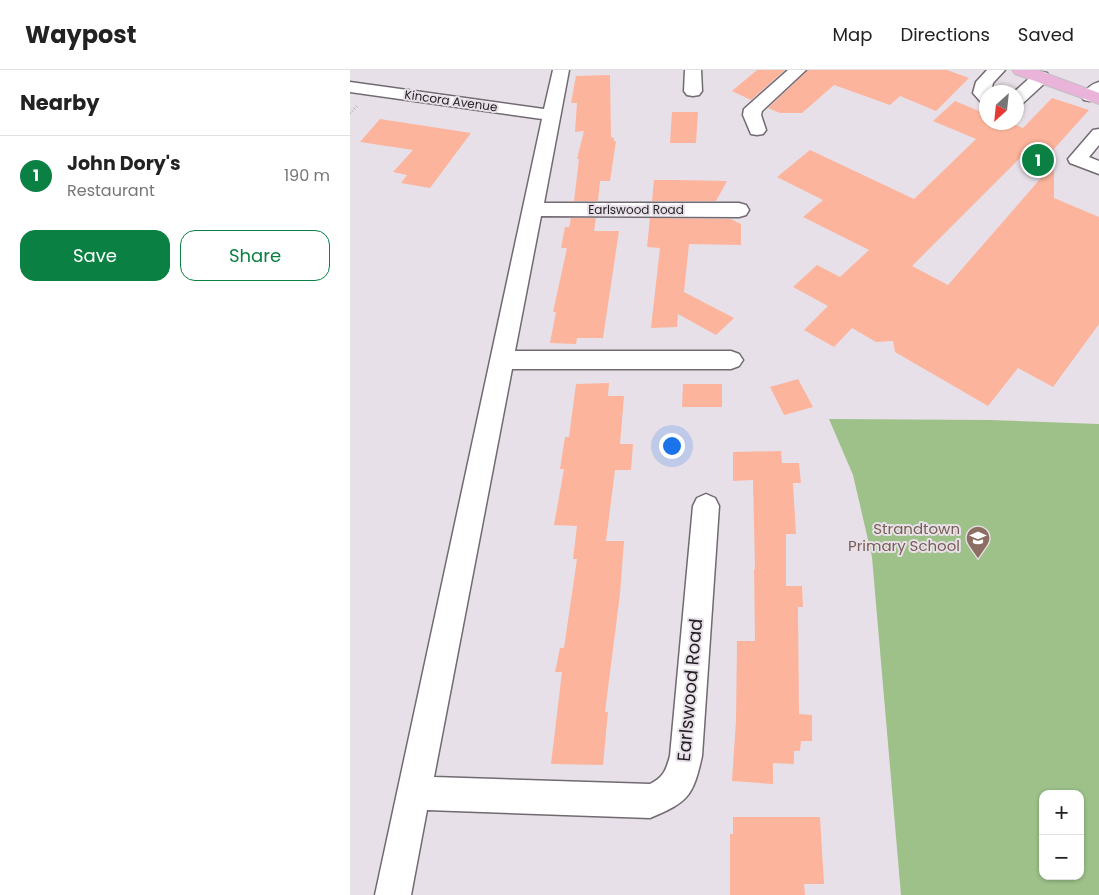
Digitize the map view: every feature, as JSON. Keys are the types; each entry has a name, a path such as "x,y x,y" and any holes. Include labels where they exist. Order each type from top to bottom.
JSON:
{"main road":[{"path":"1021,70 1096,94"}],"street":[{"path":"393,895 561,70"},
{"path":"693,70 693,92"},
{"path":"757,130 752,115 754,109 798,70"},
{"path":"983,85 984,82 997,70"},
{"path":"1024,93 1041,77"},
{"name":"Kincora Avenue","path":"350,87 552,115"},
{"path":"1099,134 1077,159 1099,168"},
{"name":"Earlswood Road","path":"534,209 739,210"},
{"path":"502,360 731,360"},
{"name":"Earlswood Road","path":"414,793 650,802 672,792 681,778 686,756 706,506"}],"green space":[{"path":"829,419 991,420 1099,424 1099,895 901,895 872,557 853,475"}],"building":[{"path":"757,70 785,70 751,100 732,91"},
{"path":"808,70 947,70 969,78 936,111 900,96 890,105 834,85 802,113 780,113 768,108"},
{"path":"610,75 611,137 616,141 610,181 600,181 598,201 574,201 579,159 577,159 584,131 575,132 577,103 571,103 576,76"},
{"path":"1052,98 1089,110 1054,149 1054,198 1099,217 1099,324 1053,387 1018,368 988,406 895,352 893,341 876,342 852,328 834,347 804,330 828,306 793,287 817,265 840,277 869,250 803,217 823,200 777,177 810,150 914,199 976,139 933,121 955,101 979,111 979,130 1024,130 1024,127","holes":["1027,151 1047,171 948,285 912,266"]},
{"path":"672,112 698,112 696,143 670,143"},
{"path":"380,119 471,133 430,188 401,183 407,175 393,172 413,150 360,142"},
{"path":"654,180 727,181 716,201 652,201"},
{"path":"571,218 596,218 594,231 619,231 603,338 577,338 576,344 550,343 556,312 553,312 567,248 561,248 565,227 569,227"},
{"path":"650,218 731,219 741,224 741,245 689,244 684,292 734,318 716,335 678,314 677,327 651,328 660,248 647,247"},
{"path":"798,379 813,407 784,415 770,387"},
{"path":"609,383 608,396 624,396 620,444 633,444 631,470 615,470 606,541 624,541 620,594 605,712 608,712 603,765 551,764 562,672 555,672 560,648 564,648 577,559 573,559 577,526 554,525 564,469 560,469 565,437 569,437 576,384"},
{"path":"683,384 722,384 722,407 682,407"},
{"path":"781,451 782,463 799,463 801,483 793,483 796,534 786,534 786,586 802,586 803,607 798,607 799,714 812,715 812,741 801,741 800,751 794,751 794,764 773,763 773,784 732,781 736,721 737,641 755,641 753,480 733,481 733,452"},
{"path":"733,817 820,817 824,884 804,884 805,895 730,895 730,834 733,834"}],"place":[{"name":"John Dory's","path":"1038,160"},
{"name":"Strandtown Primary School","path":"978,559"}]}
